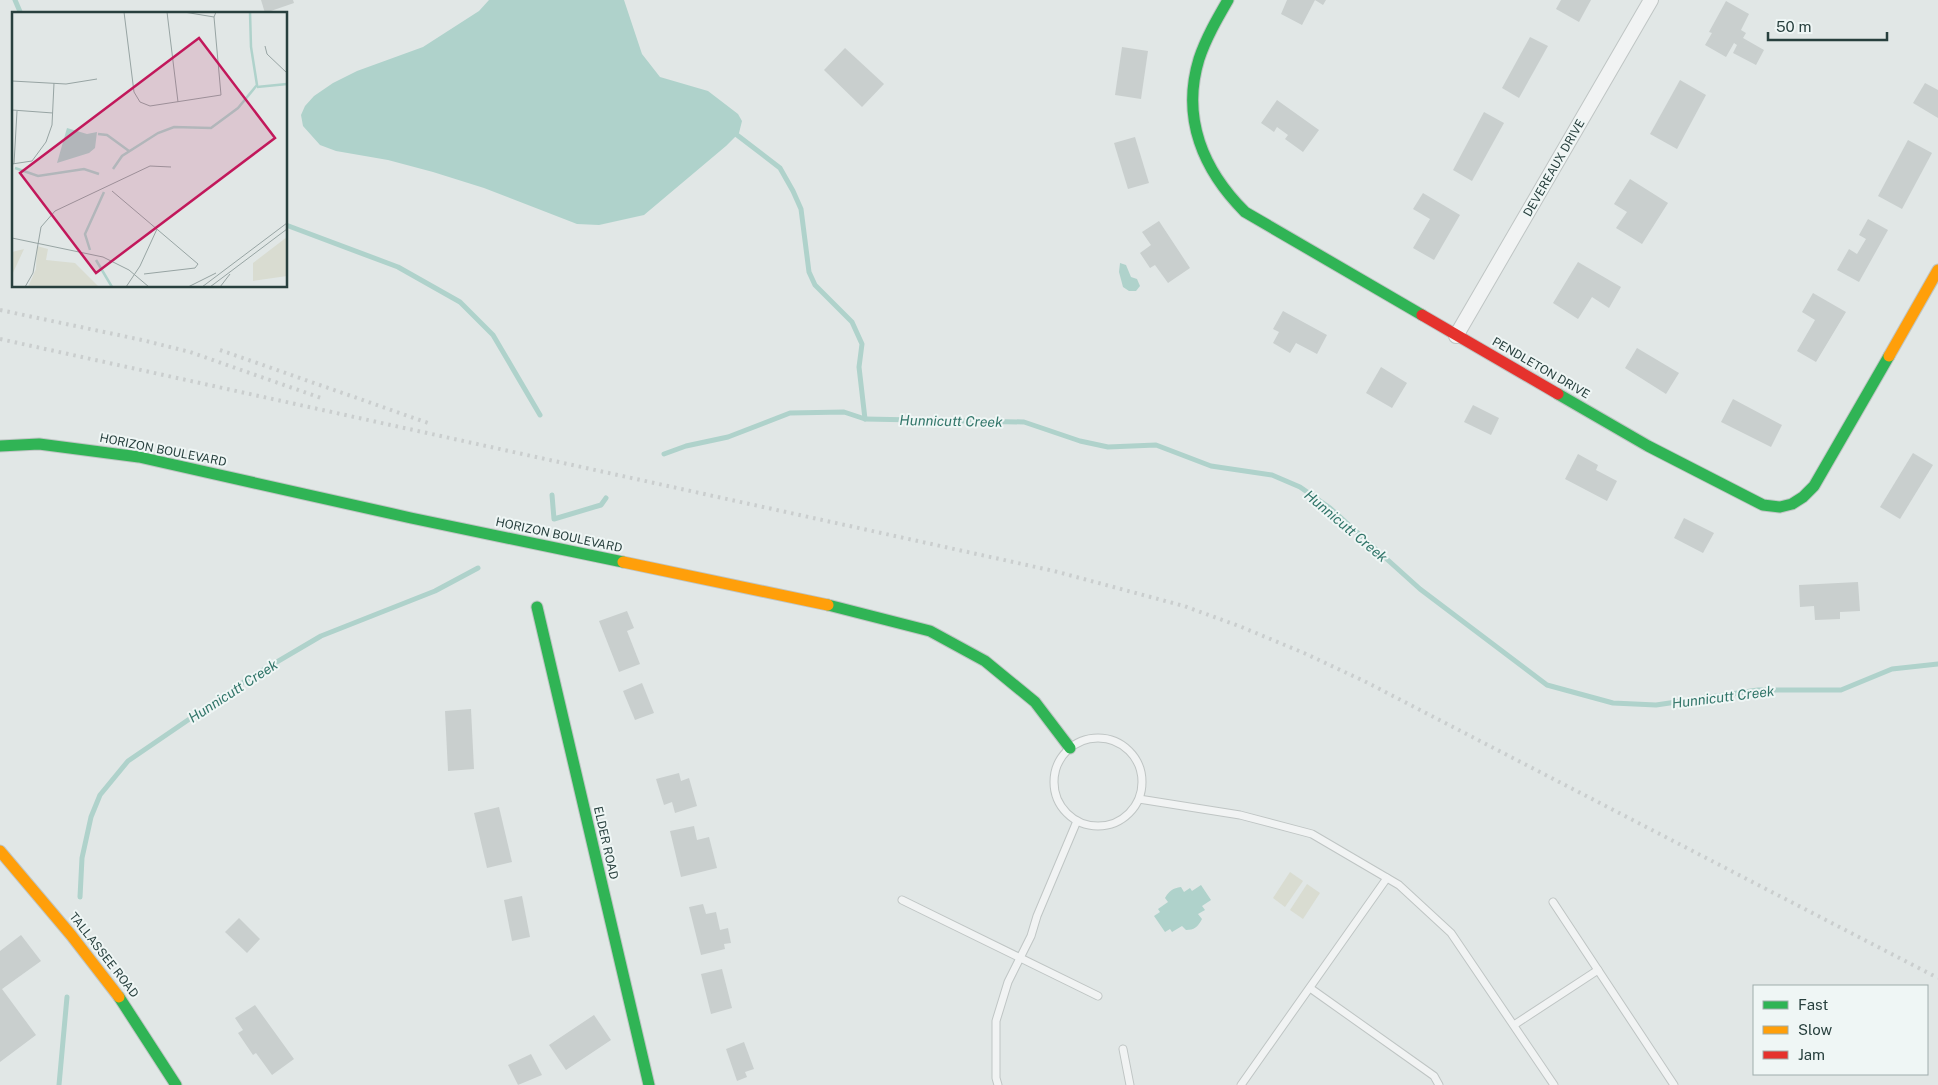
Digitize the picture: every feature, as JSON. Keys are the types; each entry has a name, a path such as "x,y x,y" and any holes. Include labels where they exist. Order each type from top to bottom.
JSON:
{"street":[{"name":"PENDLETON DRIVE","path":"1228,0 1209,33 1199,60 1194,83 1193,106 1204,157 1215,178 1230,197 1251,216 1456,336 1648,446 1764,505 1777,508 1790,506 1802,499 1814,486 1938,270"},
{"name":"DEVEREAUX DRIVE","path":"1456,336 1651,0"},
{"name":"HORIZON BOULEVARD","path":"0,446 39,444 139,457 420,520 848,609 930,632 984,661 1035,702 1070,748"},
{"name":"ELDER ROAD","path":"537,607 649,1085"},
{"name":"TALLASSEE ROAD","path":"0,850 98,968 131,1012 176,1085"}],"lane":[{"path":"1097,738 1111,740 1124,747 1134,758 1140,771 1142,785 1139,799 1131,812 1120,821 1106,826 1091,826 1078,821 1066,812 1058,801 1054,786 1055,772 1060,759 1070,748 1082,741 1097,738"},
{"path":"1139,799 1240,815 1312,834 1399,885 1451,933 1554,1085"},
{"path":"998,1085 996,1078 996,1021 1008,982 1031,936 1037,916 1078,821"},
{"path":"1241,1085 1387,878"},
{"path":"902,900 1098,996"},
{"path":"1552,902 1674,1085"},
{"path":"1514,1025 1598,970"},
{"path":"1310,988 1434,1076 1439,1085"},
{"path":"1123,1049 1130,1085"}],"shaded area":[{"path":"489,0 624,0 642,54 660,77 708,91 738,114 742,121 739,133 644,215 599,225 577,224 484,188 433,172 388,160 336,151 320,145 303,126 301,115 305,106 314,96 333,83 357,71 423,47 479,11"},
{"path":"1120,263 1126,265 1131,277 1137,279 1140,286 1136,291 1129,291 1123,287 1119,272"},
{"path":"1290,872 1303,881 1285,907 1273,898"},
{"path":"1307,884 1320,893 1303,919 1290,910"},
{"path":"1201,885 1211,900 1202,906 1205,910 1198,914 1202,919 1196,928 1186,930 1182,926 1172,932 1170,929 1165,932 1154,916 1160,912 1158,909 1168,902 1165,898 1168,893 1173,889 1181,887 1184,892 1190,888 1192,891"}],"building":[{"path":"261,0 293,0 294,3 265,12"},
{"path":"1287,0 1315,0 1302,25 1281,14"},
{"path":"1315,0 1326,0 1323,5"},
{"path":"1561,0 1591,0 1579,22 1556,9"},
{"path":"1726,1 1749,14 1741,30 1746,33 1743,38 1764,50 1756,65 1733,53 1737,45 1734,43 1726,57 1705,45 1712,33 1709,32"},
{"path":"1530,37 1548,46 1519,98 1502,88"},
{"path":"1122,47 1148,51 1141,99 1115,95"},
{"path":"845,48 884,84 862,107 824,70"},
{"path":"1680,80 1706,95 1677,149 1650,134"},
{"path":"1925,83 1938,90 1938,118 1913,103"},
{"path":"1277,100 1319,130 1303,152 1285,139 1288,135 1277,127 1274,132 1261,123"},
{"path":"1484,112 1504,123 1472,181 1453,170"},
{"path":"1135,137 1149,183 1128,189 1114,143"},
{"path":"1908,140 1932,153 1902,209 1878,196"},
{"path":"1630,179 1668,203 1642,244 1616,228 1627,212 1614,204"},
{"path":"1423,193 1460,215 1434,260 1413,248 1430,219 1413,209"},
{"path":"1868,219 1888,230 1859,282 1837,270 1849,249 1857,254 1866,239 1859,235"},
{"path":"1159,221 1190,268 1168,283 1155,265 1150,268 1140,253 1151,245 1142,232"},
{"path":"1578,262 1621,287 1609,308 1592,297 1578,319 1553,303"},
{"path":"1813,293 1846,312 1816,362 1797,351 1815,320 1802,312"},
{"path":"1283,311 1327,335 1317,354 1296,343 1290,353 1273,343 1279,332 1273,329"},
{"path":"1637,348 1679,373 1666,394 1625,368"},
{"path":"1381,367 1407,383 1392,408 1366,393"},
{"path":"1733,399 1782,425 1771,447 1721,422"},
{"path":"1473,405 1499,418 1491,435 1464,422"},
{"path":"1913,453 1933,465 1900,519 1880,507"},
{"path":"1578,454 1598,465 1596,470 1617,481 1607,501 1565,479"},
{"path":"1684,518 1714,533 1703,553 1674,538"},
{"path":"1858,582 1860,611 1840,612 1840,619 1815,620 1814,606 1800,607 1799,585"},
{"path":"627,611 634,628 627,631 640,664 619,672 599,621"},
{"path":"642,683 654,713 635,720 623,691"},
{"path":"471,709 474,769 448,771 445,711"},
{"path":"679,773 681,781 689,778 697,806 675,813 672,802 664,805 656,779"},
{"path":"499,807 512,862 487,868 474,813"},
{"path":"694,826 697,840 709,837 717,868 681,877 670,831"},
{"path":"522,896 530,937 512,941 504,900"},
{"path":"703,904 706,914 716,912 720,930 728,928 731,943 724,944 725,949 701,955 689,907"},
{"path":"239,918 260,939 247,953 225,932"},
{"path":"21,935 41,961 2,989 36,1035 0,1062 0,951"},
{"path":"722,969 732,1008 711,1014 701,974"},
{"path":"255,1005 294,1059 272,1075 256,1053 253,1055 238,1033 243,1030 235,1018"},
{"path":"594,1015 611,1040 566,1070 549,1045"},
{"path":"744,1042 754,1069 745,1072 747,1077 737,1081 726,1049"},
{"path":"531,1054 542,1075 518,1085 508,1065"}],"waterway":[{"path":"15,0 20,12"},
{"path":"737,135 780,168 801,209 809,272 815,285 852,322 862,344 859,367 865,419"},
{"path":"288,226 398,267 460,302 493,335 540,415"},
{"name":"Hunnicutt Creek","path":"664,454 686,446 728,437 790,413 844,412 865,419 1024,422 1080,441 1108,447 1156,445 1211,466 1272,475 1300,487 1330,508 1420,589 1547,685 1613,703 1656,705 1758,690 1841,690 1892,669 1938,664"},
{"path":"552,495 554,519 601,505 606,498"},
{"name":"Hunnicutt Creek","path":"80,897 82,858 91,817 100,795 128,761 248,679 321,636 435,591 478,568"},
{"name":"Hunnicutt Creek","path":"59,1085 67,997"}],"railway":[{"path":"0,310 190,352 321,398"},
{"path":"0,339 1054,571 1184,606 1304,653 1366,682 1938,978"},
{"path":"220,350 431,424"}],"traffic: fast":[{"path":"1228,0 1208,36 1199,59 1194,81 1193,102 1195,122 1207,161 1218,179 1245,212 1422,315"},
{"path":"1558,394 1648,446 1763,505 1780,507 1792,504 1803,497 1814,486 1889,356"},
{"path":"0,446 39,444 139,457 411,518 623,562"},
{"path":"828,605 930,631 985,661 1035,702 1070,748"},
{"path":"537,607 649,1085"},
{"path":"119,997 176,1085"}],"traffic: slow":[{"path":"1889,356 1938,270"},
{"path":"623,562 828,605"},
{"path":"0,851 71,935 119,997"}],"traffic: jam":[{"path":"1422,315 1558,394"}]}
